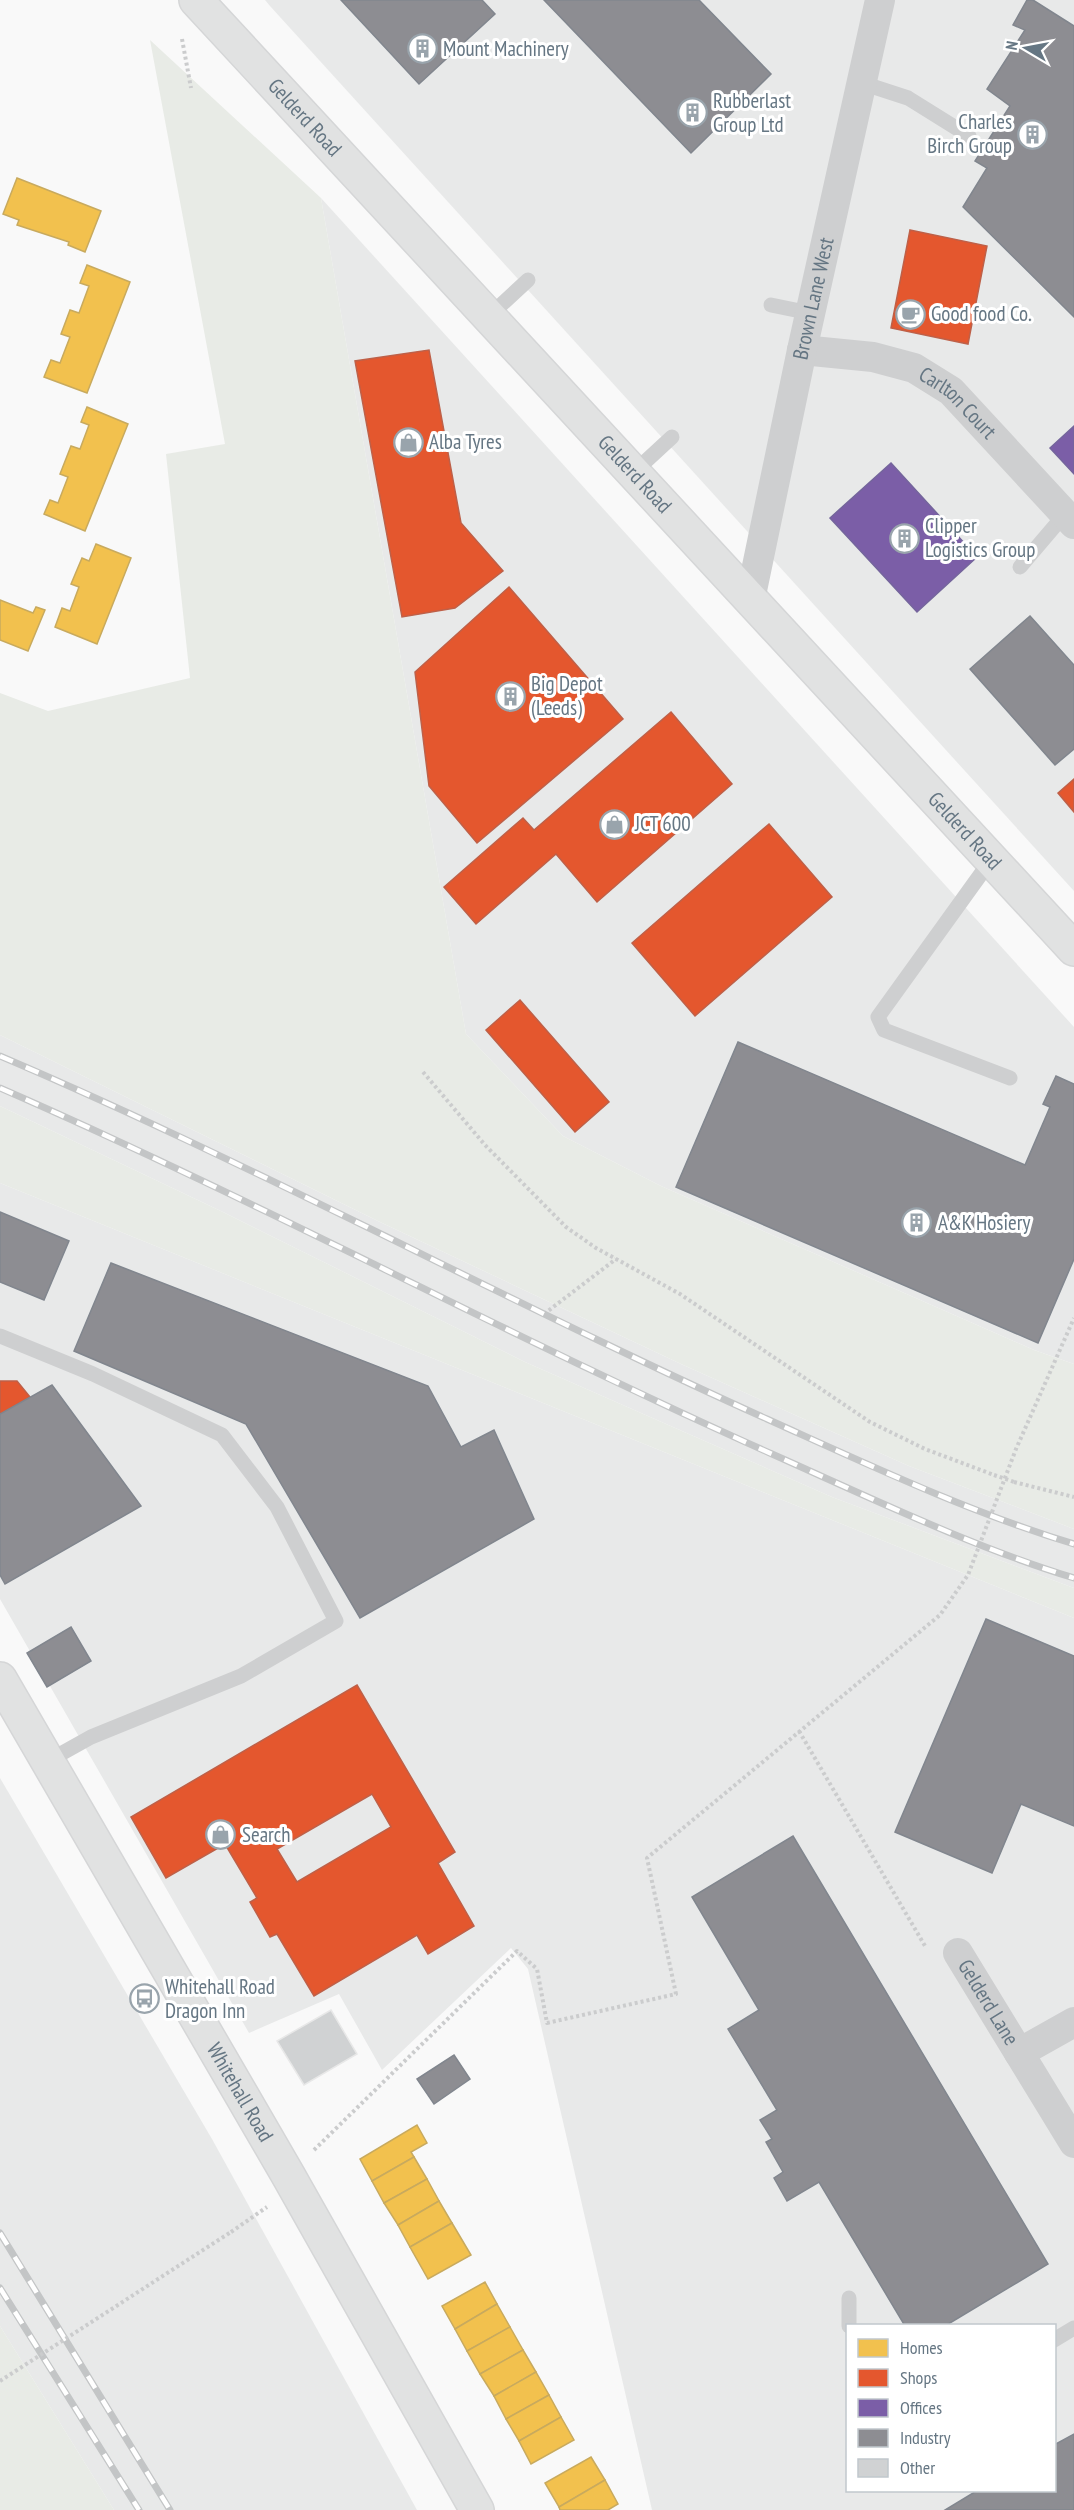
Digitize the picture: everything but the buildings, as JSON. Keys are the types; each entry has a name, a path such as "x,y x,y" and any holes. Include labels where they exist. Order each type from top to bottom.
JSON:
{"main road":[{"name":"Gelderd Road","path":"196,0 1074,949"},
{"name":"Whitehall Road","path":"0,1679 292,2181 477,2510"}],"street":[{"name":"Brown Lane West","path":"750,600 810,313 880,0"},
{"name":"Carlton Court","path":"802,350 873,357 914,368 942,385 951,391 1069,519"},
{"name":"Gelderd Lane","path":"958,1953 1074,2143"},
{"name":"Gelderd Lane","path":"1019,2053 1074,2022"}],"lane":[{"path":"862,83 908,98 969,136"},
{"path":"488,317 528,280"},
{"path":"771,304 810,313"},
{"path":"633,473 672,437"},
{"path":"1020,567 1069,519"},
{"path":"992,860 878,1017 884,1030 1010,1078"},
{"path":"0,1336 93,1374 222,1435 277,1507 336,1621 241,1676 91,1737 48,1761"},
{"path":"849,2298 849,2324"},
{"path":"1056,2339 1074,2328"}],"path":[{"path":"181,33 191,88"},
{"path":"423,1071 485,1145 566,1227 596,1248 680,1294 870,1422 925,1449 994,1475 1074,1497"},
{"path":"544,1314 616,1259"},
{"path":"0,2381 231,2232 292,2181 517,1951 537,1968 548,2023 675,1994 647,1858 940,1615 968,1575 1016,1449 1074,1318"},
{"path":"799,1731 924,1946 958,1953"}],"shaded area":[{"path":"265,0 1074,0 1074,891 270,6"},
{"path":"150,40 321,198 466,1034 563,1136 661,1186 1034,1350 1074,1364 1074,1529 909,1466 681,1364 380,1222 0,1035 0,693 48,711 190,678 166,454 225,444"},
{"path":"321,198 1074,1027 1074,1364 1034,1350 661,1186 563,1136 466,1034"},
{"path":"0,1035 380,1222 681,1364 909,1466 1074,1529 1074,1588 832,1497 525,1362 225,1213 0,1106"},
{"path":"0,1106 225,1213 525,1362 832,1497 1074,1588 1074,1618 0,1183"},
{"path":"0,1183 1074,1618 1074,2510 652,2510 528,1969 511,1948 382,2070 339,1994 249,2033 0,1599"},
{"path":"0,1778 212,2139 417,2510 114,2510 0,2326"},
{"path":"0,2326 114,2510 0,2510"}],"railway":[{"path":"0,1056 193,1143 575,1329 767,1419 957,1502 1074,1544"},
{"path":"0,1088 194,1177 675,1410 959,1536 1074,1578"},
{"path":"0,2233 170,2510"},
{"path":"0,2288 139,2510"}],"place":[{"name":"Mount Machinery","path":"422,49"},
{"name":"Rubberlast Group Ltd","path":"692,113"},
{"name":"Charles Birch Group","path":"1033,134"},
{"name":"Good food Co.","path":"910,314"},
{"name":"Alba Tyres","path":"408,442"},
{"name":"Clipper Logistics Group","path":"904,538"},
{"name":"Big Depot (Leeds)","path":"510,696"},
{"name":"JCT 600","path":"614,824"},
{"name":"A&K Hosiery","path":"917,1223"},
{"name":"Search","path":"221,1835"},
{"name":"Whitehall Road Dragon Inn","path":"144,1999"}]}
